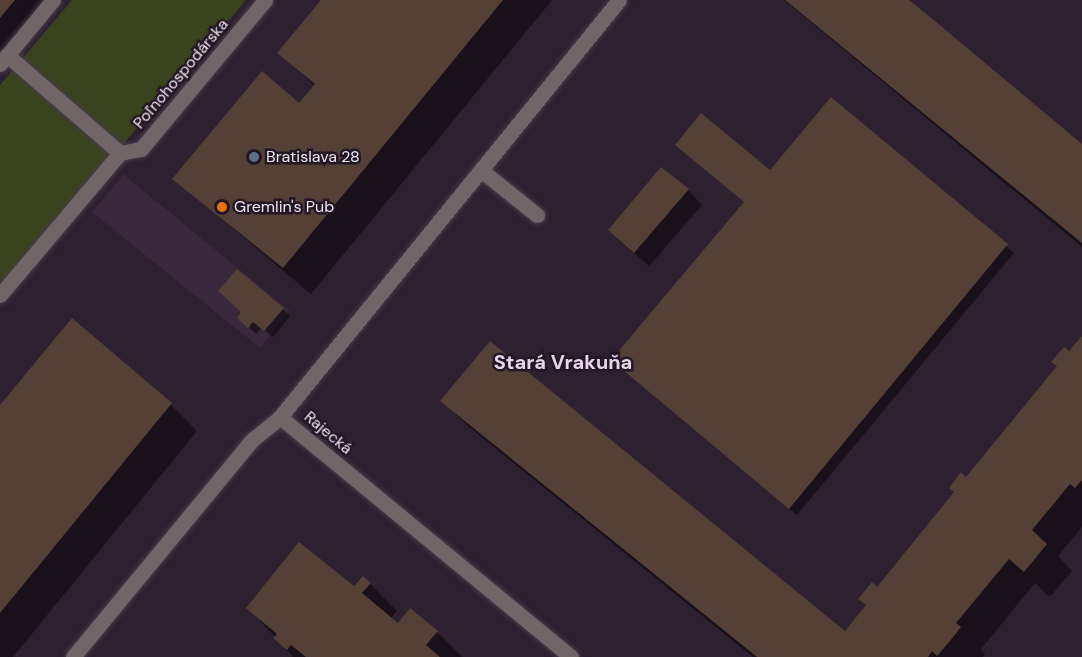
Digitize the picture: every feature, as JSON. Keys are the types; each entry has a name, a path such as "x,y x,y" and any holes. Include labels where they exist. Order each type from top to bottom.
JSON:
{"street":[{"path":"53,0 4,59 120,153"},
{"name":"Poľnohospodárska","path":"0,295 120,153 141,149 265,0"},
{"path":"280,417 619,0"},
{"path":"480,170 537,215"},
{"name":"Rajecká","path":"73,657 252,440 280,417 571,657"}],"shaded area":[{"path":"123,174 290,311 260,348 92,212"}],"green space":[{"path":"72,0 246,0 0,289 0,85"}],"building":[{"path":"0,0 15,0 0,18"},
{"path":"321,0 503,0 283,268 172,179 262,71 299,103 315,84 277,53"},
{"path":"785,0 909,0 930,17 1082,144 1082,243"},
{"path":"831,97 1008,244 789,509 611,360 744,202 675,145 701,113 770,170"},
{"path":"661,167 689,189 634,253 608,230"},
{"path":"237,269 284,308 264,331 253,322 248,328 237,318 241,312 218,291"},
{"path":"72,318 172,403 0,613 0,405"},
{"path":"1082,336 1082,480 1075,488 1070,484 1032,530 1047,544 1024,572 1009,559 956,623 961,627 950,641 937,656 932,651 928,657 757,657 440,401 490,341 845,631 866,605 858,599 872,582 877,587 954,492 949,488 961,472 966,477 1057,366 1051,362 1064,347 1069,351"},
{"path":"299,542 354,586 363,576 371,583 362,593 398,623 410,608 438,631 426,645 440,657 306,657 291,645 287,650 273,638 277,634 246,608"}],"place":[{"name":"Bratislava 28","path":"254,157"},
{"name":"Gremlin's Pub","path":"222,207"}],"district":[{"name":"Stará Vrakuňa","path":"563,362"}]}
